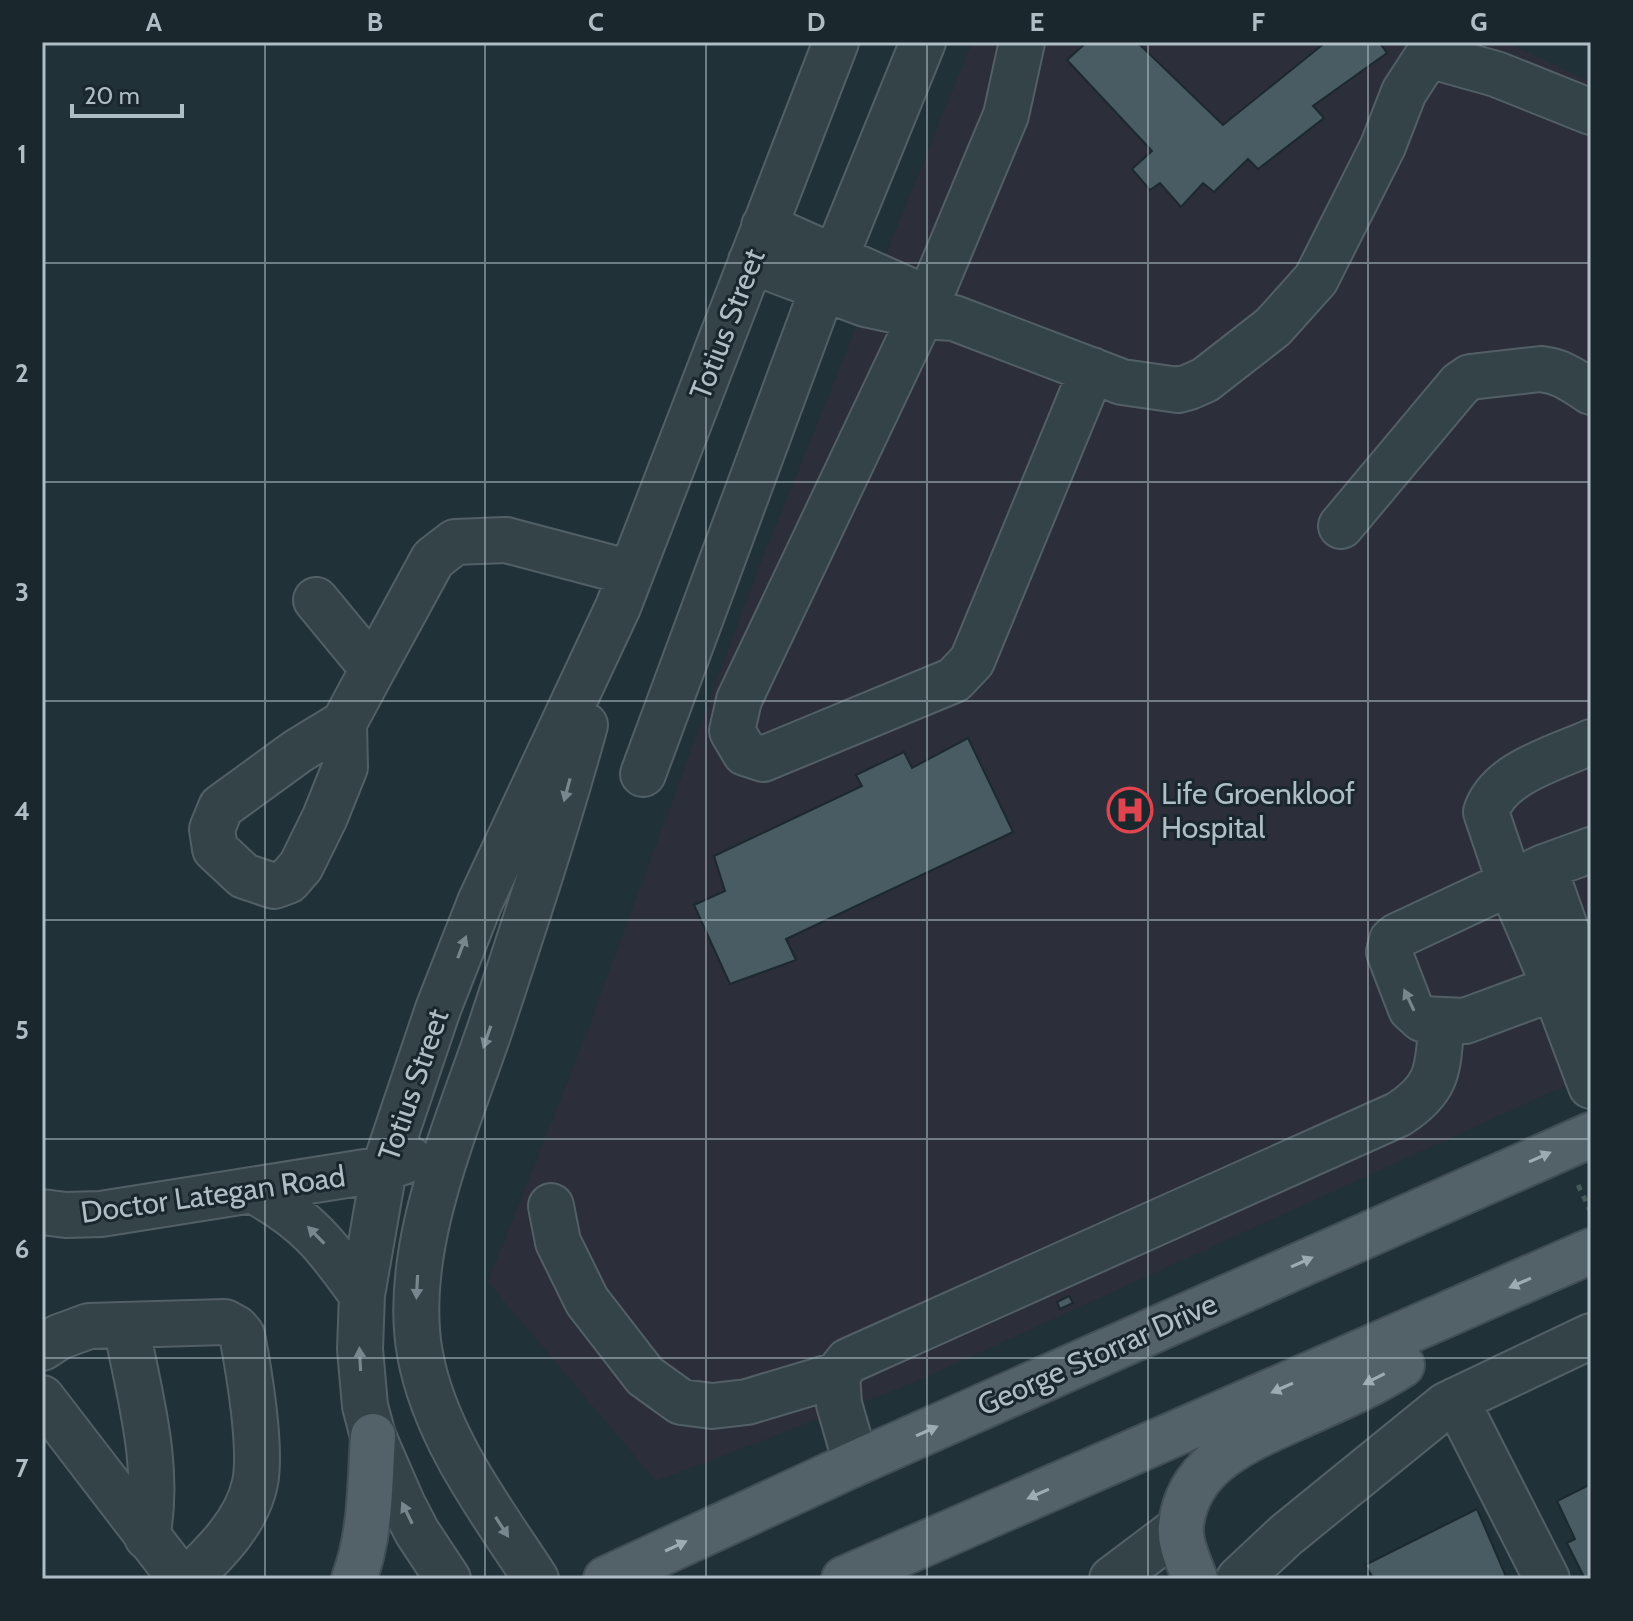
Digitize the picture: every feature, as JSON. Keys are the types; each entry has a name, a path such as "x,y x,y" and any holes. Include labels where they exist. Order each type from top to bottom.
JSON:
{"main road":[{"name":"George Storrar Drive","path":"606,1579 856,1463 1591,1135"},
{"path":"844,1579 1591,1251"},
{"path":"1195,1579 1185,1557 1181,1527 1193,1489 1217,1460 1237,1445 1401,1366 1455,1312"},
{"path":"354,1579 360,1563 369,1507 373,1436"}],"street":[{"name":"Totius Street","path":"448,1579 417,1532 373,1436 361,1371 362,1295 384,1169 433,1022 480,902 624,590 836,42"},
{"path":"643,774 830,273 923,42"},
{"path":"1022,42 1006,115 935,310 739,700 732,731 745,753 763,759 954,680 964,672 972,661 1092,370"},
{"path":"758,244 1122,382 1178,390 1205,380 1273,327 1316,279 1383,146 1404,92 1412,49 1496,74 1591,112"},
{"path":"1341,526 1460,384 1470,377 1541,369 1562,373 1591,392"},
{"path":"344,723 433,559 455,542 506,540 624,590"},
{"name":"Totius Street","path":"536,1579 466,1471 427,1382 417,1326 416,1284 425,1236 450,1144 558,823 624,590"},
{"path":"316,600 373,669"},
{"path":"1591,742 1506,783 1489,803 1486,812 1527,875 1572,975 1591,1086"},
{"path":"1572,975 1465,1021 1422,1019 1411,1009 1389,952 1392,940 1397,936 1527,875 1591,850"},
{"path":"551,1206 558,1242 587,1301 645,1376 681,1402 712,1406 747,1402 837,1375 848,1361 884,1344 1399,1114 1429,1091 1438,1059 1442,1020"},
{"name":"Doctor Lategan Road","path":"42,1212 87,1216 254,1191 384,1169 450,1144"},
{"name":"Doctor Lategan Road","path":"384,1169 425,1236"},
{"path":"254,1191 302,1220 327,1246 362,1295"},
{"path":"42,1348 59,1337 89,1326 225,1322 242,1335 257,1454 255,1485 223,1544 188,1579"},
{"path":"126,1325 149,1448 152,1504 147,1537"},
{"path":"1239,1579 1286,1535 1446,1405 1591,1336"},
{"path":"837,1375 839,1404 856,1463"},
{"path":"42,1398 181,1579"},
{"path":"1456,1400 1547,1579"},
{"path":"1112,1579 1181,1527"}],"shaded area":[{"name":"Life Groenkloof Hospital","path":"972,42 1506,42 1591,82 1591,1074 913,1383 656,1481 488,1282 581,1048 757,572"}],"building":[{"path":"1087,42 1137,42 1223,125 1326,42 1379,42 1387,53 1313,106 1324,118 1258,169 1248,159 1214,192 1203,183 1181,207 1160,183 1150,190 1132,169 1152,151 1067,60"},
{"path":"968,738 1013,832 786,939 796,960 730,984 694,905 725,891 714,856 862,786 856,775 904,752 912,768"},
{"path":"1069,1296 1073,1303 1060,1309 1057,1302"},
{"path":"1591,1484 1591,1579 1585,1579 1567,1543 1575,1539 1557,1501"},
{"path":"1477,1509 1507,1579 1374,1579 1365,1565"}],"place":[{"name":"Life Groenkloof Hospital","path":"1130,810"}]}
